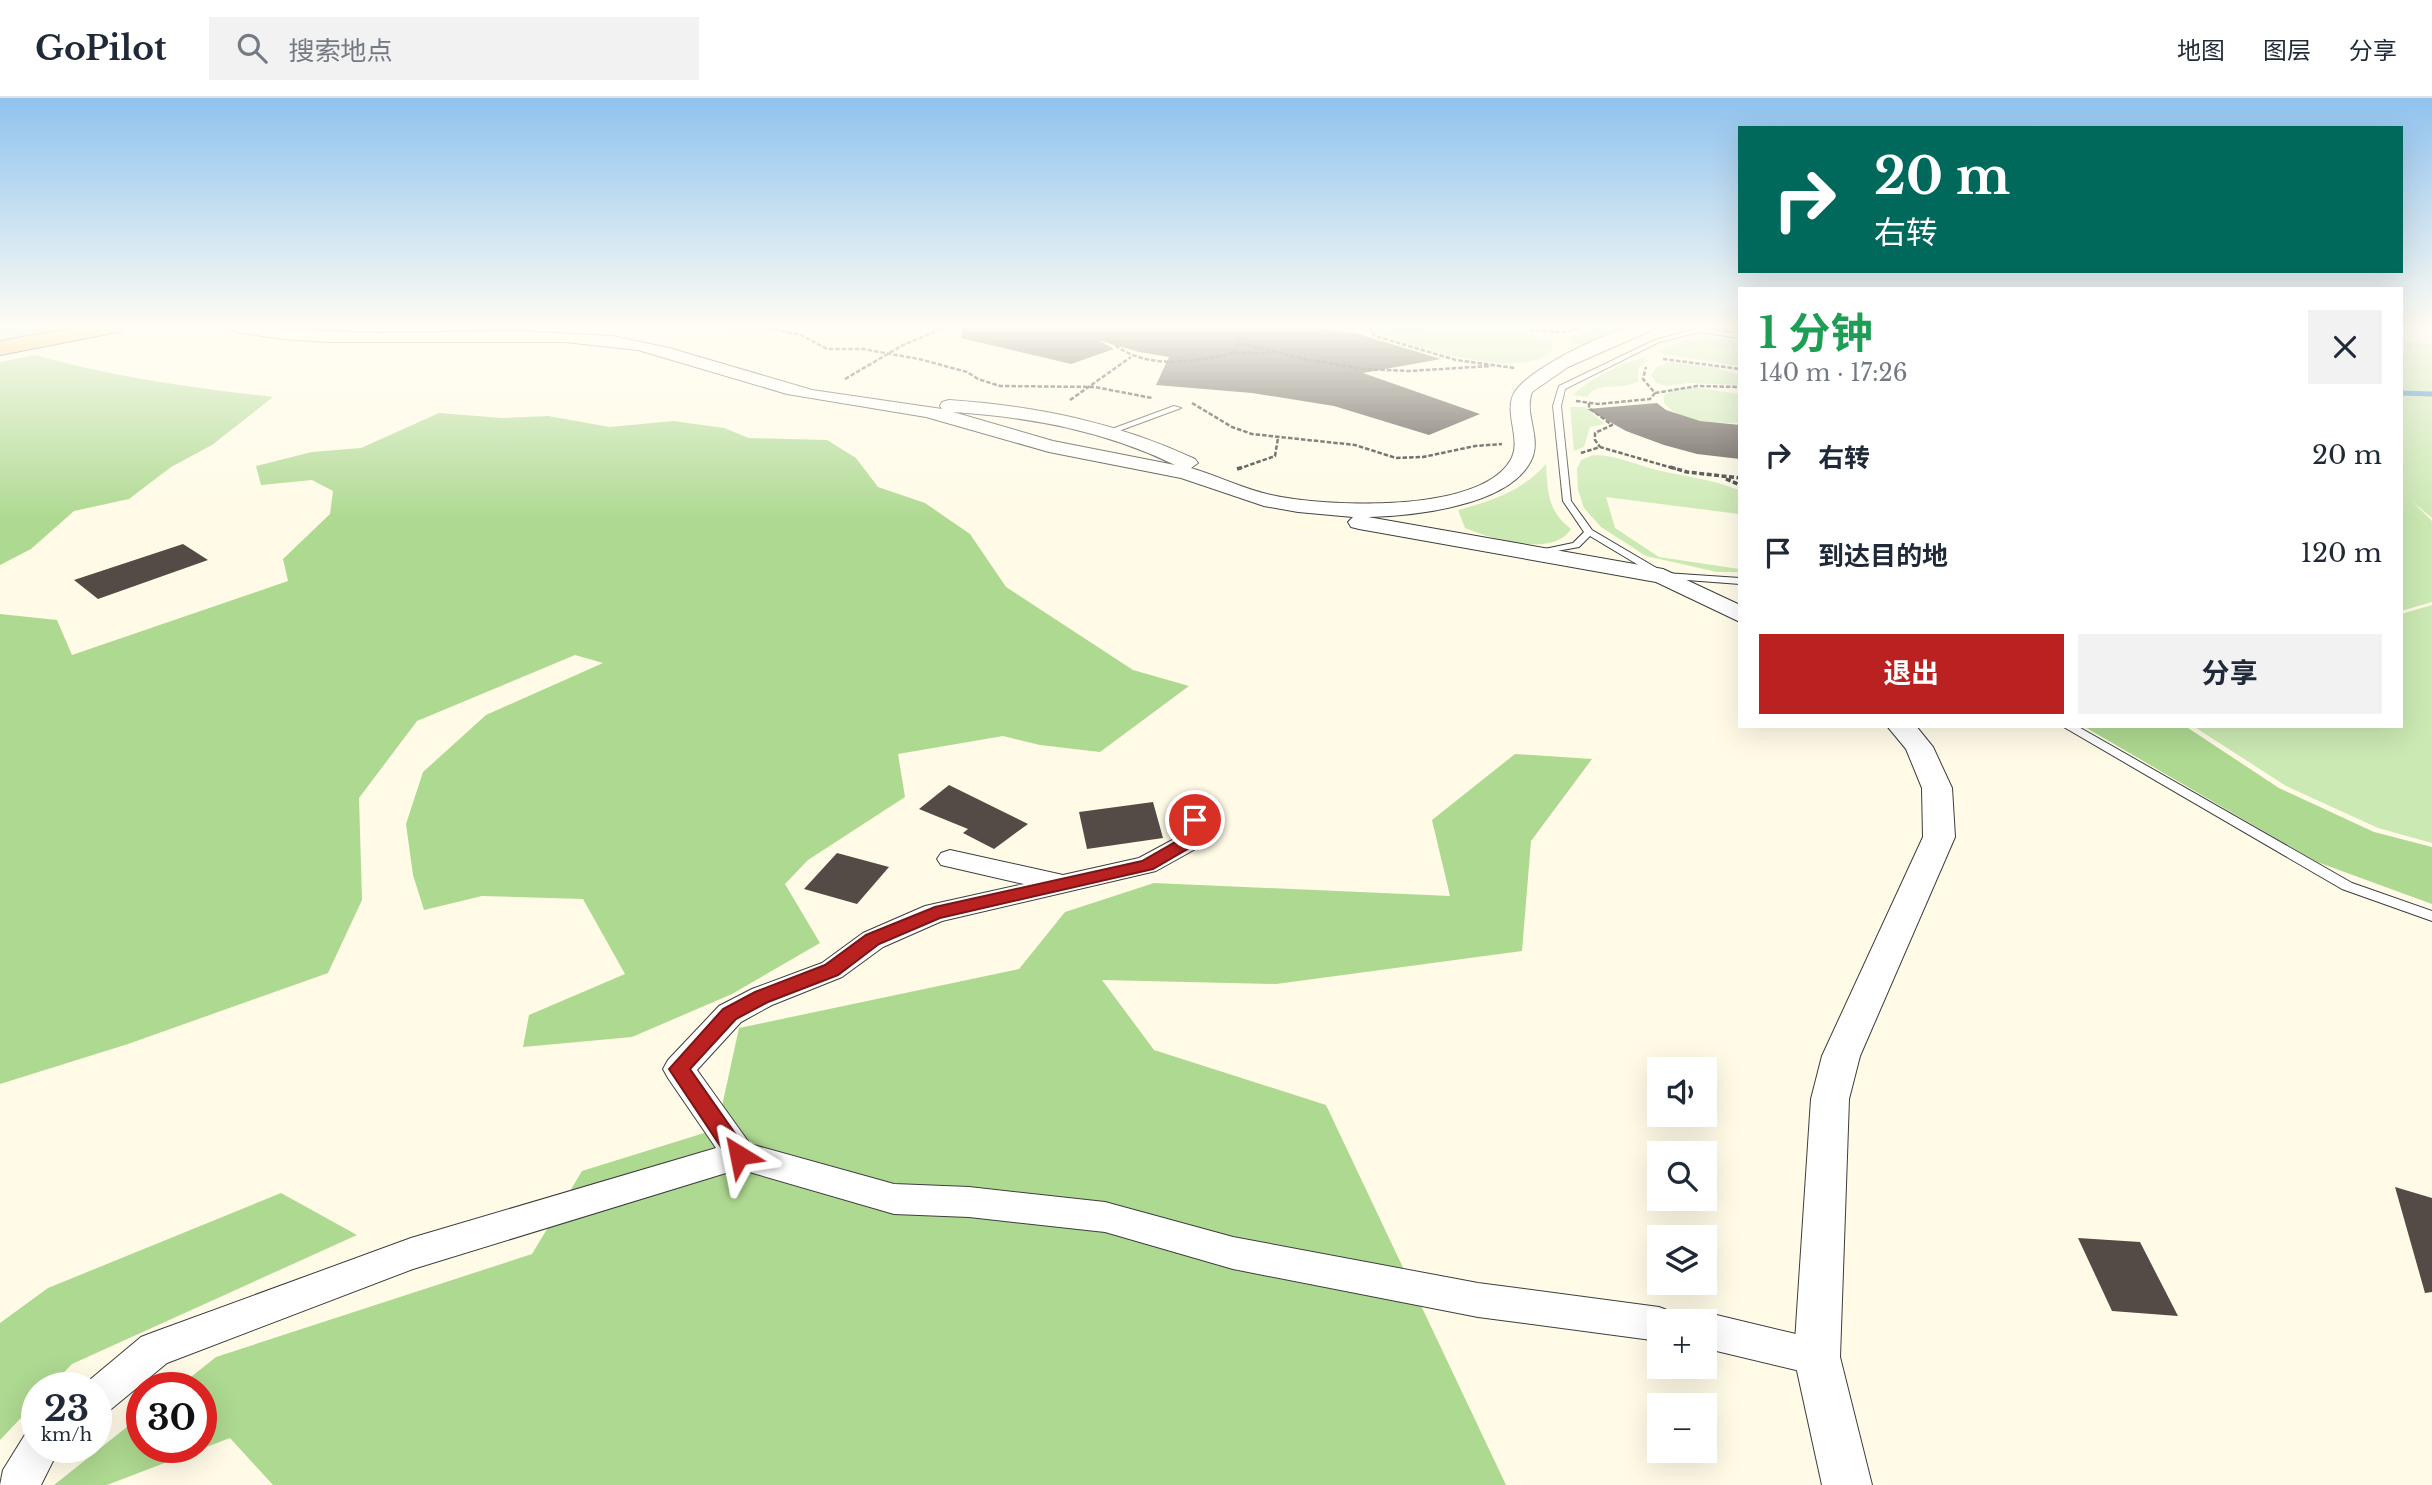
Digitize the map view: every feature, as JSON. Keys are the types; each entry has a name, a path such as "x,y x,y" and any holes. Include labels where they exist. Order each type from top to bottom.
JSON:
{"street":[{"path":"799,392 923,410 1017,438 1185,473 1229,479"},
{"path":"1319,509 1404,508 1468,495 1496,482 1517,467 1524,452 1520,400 1524,392"},
{"path":"880,404 1026,412 1113,430 1229,479 1274,502 1319,509 1359,522 1663,576 1738,614"},
{"path":"1447,500 1446,520 1470,542"},
{"path":"1847,1485 1817,1357 1830,1099 1840,1056 1939,838 1937,788 1919,747 1904,728"},
{"path":"739,1155 679,1069 730,1014 762,997 832,970 873,940 935,913 1147,865 1190,841 1195,820"},
{"path":"950,859 1061,883"},
{"path":"112,1384 154,1350 411,1254 739,1155 894,1199 969,1202 1105,1217 1233,1253 1450,1295 1647,1322"},
{"path":"1717,1333 1817,1357"},
{"path":"18,1485 31,1463"}],"lane":[{"path":"1561,392 1561,460 1567,501 1589,532 1663,576 1738,581"},
{"path":"1113,430 1180,405"},
{"path":"1539,552 1576,545 1589,532"},
{"path":"2071,728 2347,886 2432,916"}],"path":[{"path":"1069,401 1080,392"},
{"path":"1117,392 1158,398"},
{"path":"1559,400 1589,403 1650,399 1659,392"},
{"path":"1589,403 1589,408 1612,425 1595,433 1595,440 1600,447"},
{"path":"1180,405 1203,406 1236,429 1278,438 1352,444 1392,458 1415,459 1486,443 1503,444"},
{"path":"1229,479 1275,456 1278,438"},
{"path":"1561,460 1600,447 1661,466 1738,478"},
{"path":"1726,478 1738,484"}],"green space":[{"path":"0,392 228,392 273,397 212,445 171,467 129,499 74,511 31,549 0,565"},
{"path":"1577,392 1593,392 1587,397 1573,395"},
{"path":"1669,392 1738,394 1738,423 1709,422 1679,415 1664,403 1664,395"},
{"path":"2403,392 2432,392 2432,518 2412,501 2432,521 2432,602 2403,610"},
{"path":"1570,407 1585,407 1605,424 1590,427 1584,447 1574,451"},
{"path":"439,413 502,418 548,416 610,427 673,421 724,428 749,438 827,440 856,458 878,487 925,503 970,534 1006,587 1133,670 1189,686 1100,752 1040,745 1003,736 898,754 905,797 808,860 785,884 820,943 732,994 632,1037 523,1047 529,1015 625,974 583,899 482,896 424,910 413,875 406,824 423,772 486,715 603,663 575,655 417,721 359,798 362,900 328,973 128,1044 0,1084 0,614 57,620 72,655 288,581 283,559 330,514 333,491 312,480 261,485 256,466 312,452 361,448"},
{"path":"1601,455 1738,490 1738,514 1606,497 1615,528 1659,557 1738,569 1738,572 1717,572 1646,556 1601,527 1584,508 1578,490 1577,469 1581,460"},
{"path":"1546,464 1548,492 1553,508 1571,529 1562,538 1551,543 1521,544 1465,528 1458,510 1506,494 1527,481"},
{"path":"2432,605 2432,843 2378,828 2286,786 2196,728 2403,728 2403,613"},
{"path":"2086,728 2188,728 2279,788 2374,832 2432,847 2432,904 2317,862"},
{"path":"1515,754 1592,759 1531,841 1522,951 1276,984 1102,980 1154,1050 1326,1105 1506,1485 273,1485 230,1438 217,1443 217,1372 197,1372 216,1357 532,1254 582,1171 717,1129 739,1028 1019,969 1065,912 1154,883 1450,896 1432,820"},
{"path":"281,1193 357,1235 72,1364 64,1372 21,1372 21,1418 0,1440 0,1323 48,1288"},
{"path":"126,1428 126,1463 165,1463 107,1485 54,1485 82,1463 112,1463 112,1439"}],"building":[{"path":"1237,392 1416,392 1480,414 1429,435 1334,406"},
{"path":"1657,403 1666,410 1700,421 1738,425 1738,459 1697,454 1664,445 1626,431 1587,409"},
{"path":"183,544 208,560 98,599 74,580"},
{"path":"949,785 1028,824 994,849 963,833 968,829 919,809"},
{"path":"1153,802 1163,838 1087,849 1079,812"},
{"path":"837,853 889,867 857,904 804,889"},
{"path":"2395,1187 2432,1198 2432,1292 2425,1293"},
{"path":"2078,1238 2140,1242 2178,1316 2112,1311"}],"waterway":[{"path":"2403,393 2432,394"}],"route":[{"path":"739,1155 679,1069 730,1014 762,997 832,970 873,940 935,913 1147,865 1190,841 1195,820"}]}
